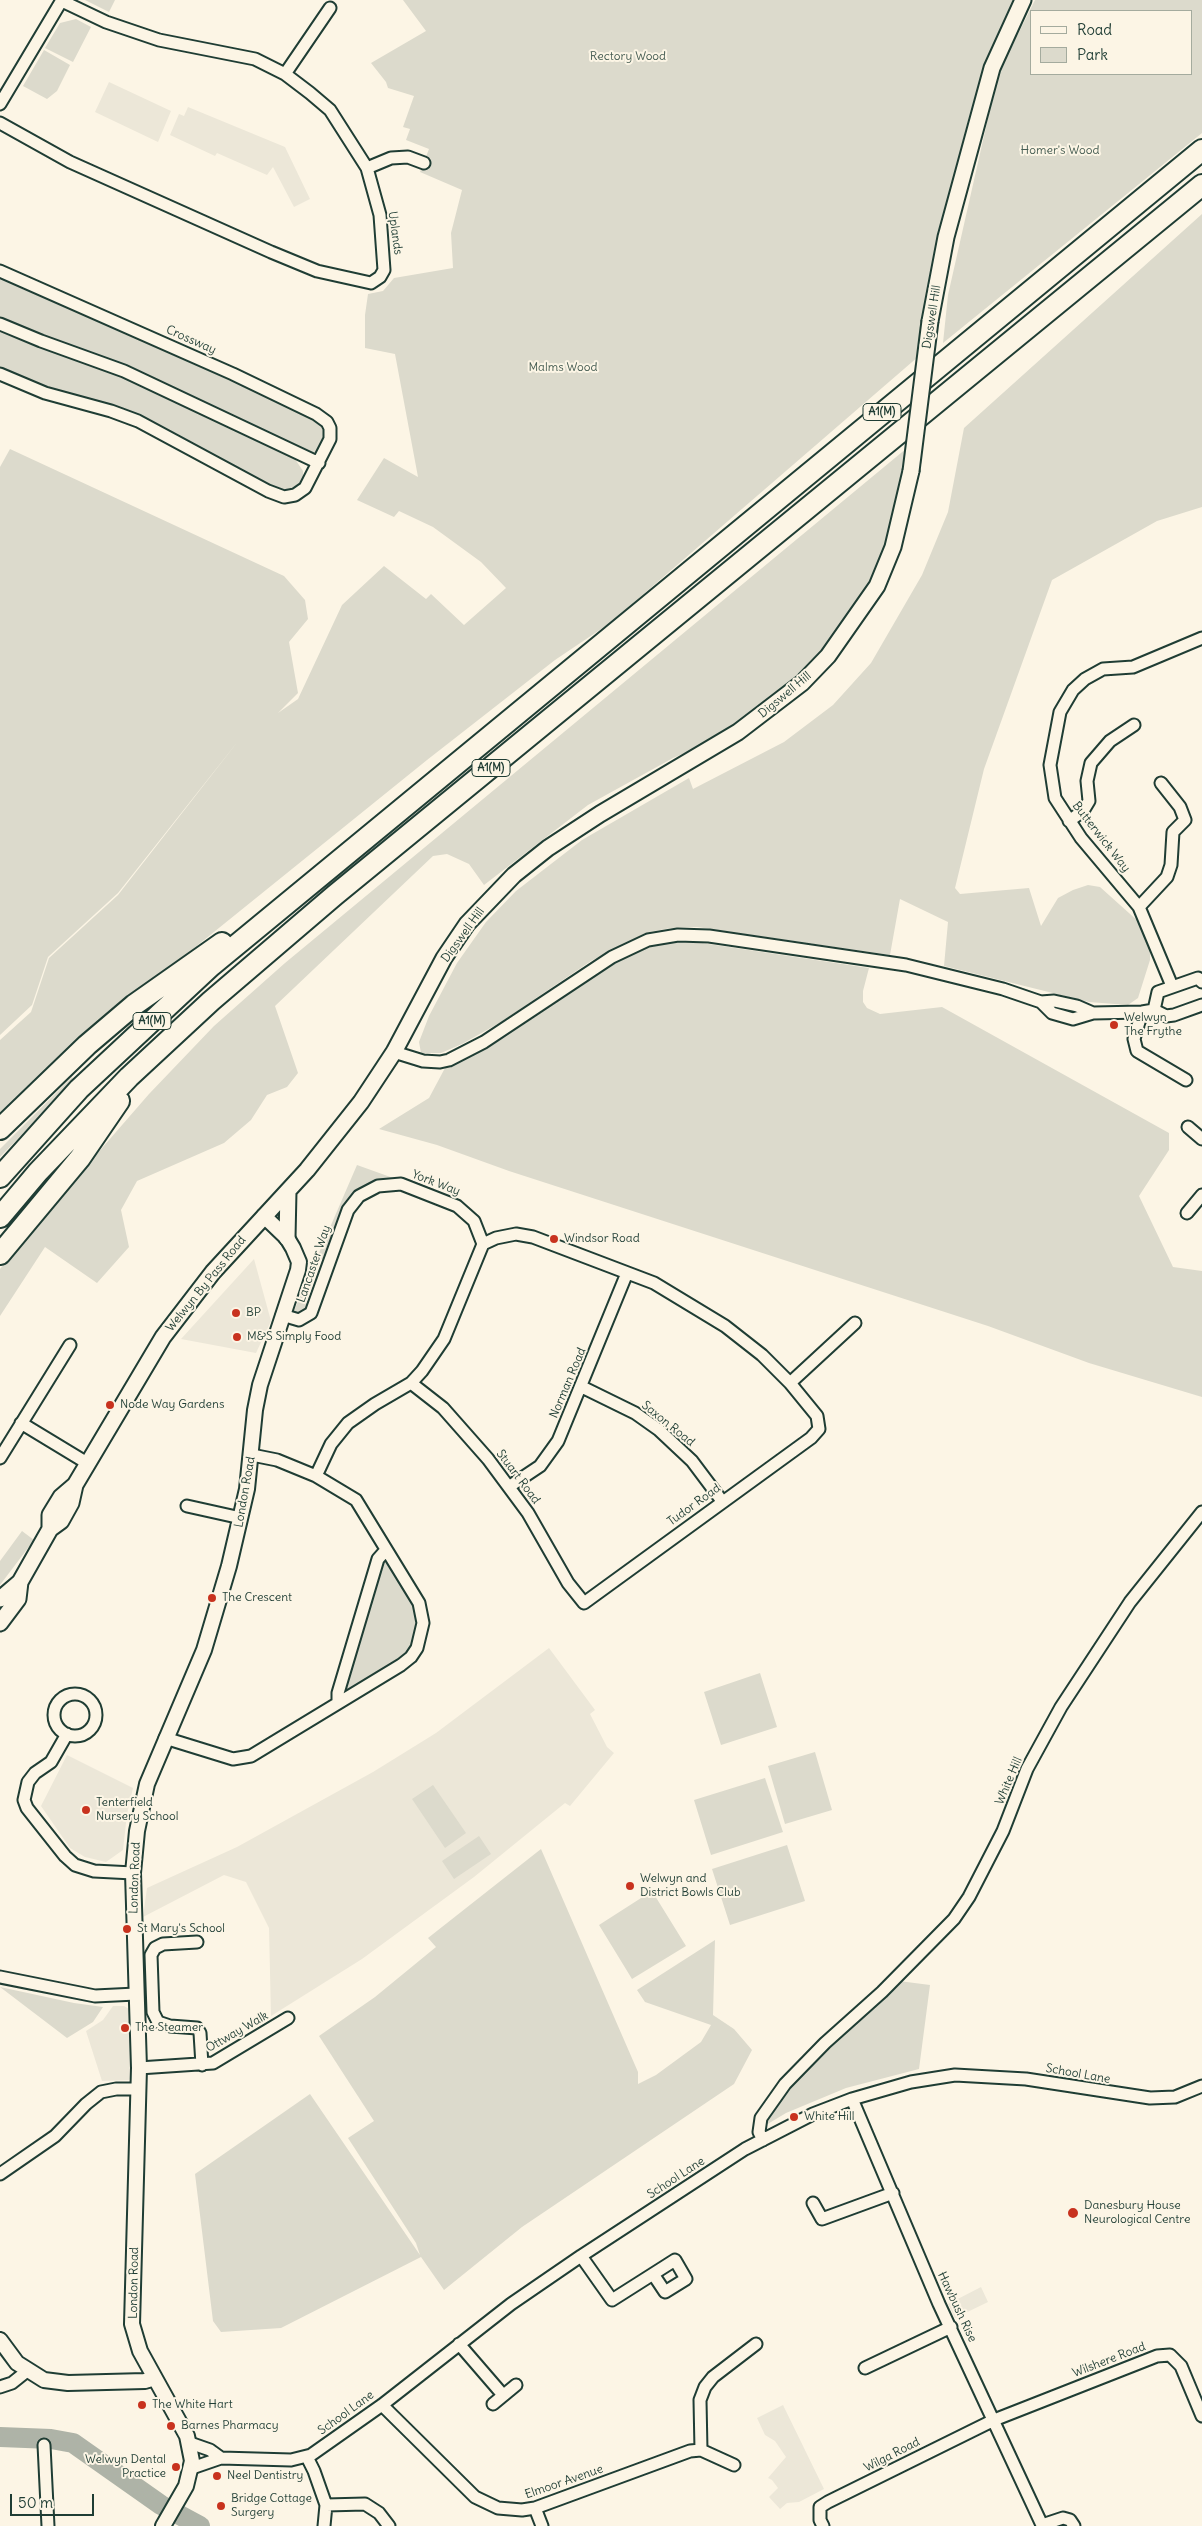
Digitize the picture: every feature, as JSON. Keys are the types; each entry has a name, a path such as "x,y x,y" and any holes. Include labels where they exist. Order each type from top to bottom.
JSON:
{"highway":[{"name":"A1(M)","path":"0,1177 86,1083 211,966 1202,150"},
{"name":"A1(M)","path":"0,1217 78,1130 148,1060 211,1001 335,895 1202,185"},
{"name":"A1(M)","path":"0,1129 87,1045 134,1005 317,878"},
{"name":"A1(M)","path":"0,1254 80,1158 148,1060"}],"main road":[{"name":"Digswell Hill","path":"264,1216 342,1128 394,1052 436,972 459,935 475,914 514,875 548,848 600,814 738,732 802,684 828,656 877,586 893,546 912,470 930,321 948,228 992,68 1023,0"},
{"path":"287,1238 288,1191"},
{"name":"Welwyn By Pass Road","path":"20,1582 50,1529 50,1515 61,1498 75,1485 151,1354 174,1320 213,1272 264,1216"},
{"path":"0,1600 20,1582"},
{"path":"0,1624 18,1599 20,1582"}],"street":[{"name":"Uplands","path":"0,123 70,162 271,252 317,270 371,283 380,278 384,270 385,257 380,215 366,168 346,132 330,110 285,74 255,59 158,40 106,22 62,0"},
{"path":"0,104 62,0"},
{"path":"285,74 330,8"},
{"path":"366,168 391,158 408,157 424,163"},
{"name":"Crossway","path":"0,271 233,374 322,418 327,422 331,434 329,445 300,492 289,497 276,495 138,421 111,411 45,393 0,374"},
{"path":"0,324 41,342 124,371 319,464"},
{"name":"Butterwick Way","path":"1172,986 1139,907 1069,821 1055,798 1050,765 1056,725 1072,690 1085,679 1103,669 1133,667 1202,638"},
{"path":"1069,821 1083,811 1089,801 1087,781 1091,763 1110,741 1134,725"},
{"path":"1139,907 1167,877 1171,865 1173,832 1186,820 1180,807 1161,783"},
{"path":"394,1052 423,1061 440,1062 449,1060 484,1042 612,958 648,940 678,934 709,936 906,965 1003,989 1041,1002 1054,1001 1077,1006 1093,1013 1154,1010 1160,1014 1174,1015 1202,1005"},
{"path":"1154,1010 1158,992 1198,978 1202,982"},
{"path":"1142,1012 1134,1039 1137,1051 1186,1080"},
{"path":"1188,1127 1202,1139"},
{"name":"York Way","path":"359,1196 378,1186 401,1184 450,1202 467,1213 483,1244"},
{"path":"1187,1213 1202,1195"},
{"name":"Lancaster Way","path":"282,1315 303,1320 315,1308 344,1217 359,1196"},
{"name":"London Road","path":"165,2523 186,2486 192,2468 190,2443 169,2400 144,2359 134,2335 132,2306 139,2068 133,1873 137,1831 143,1798 165,1738 208,1638 241,1518 252,1455 255,1410 260,1384 298,1270 297,1256 287,1238 264,1216"},
{"path":"316,1476 331,1444 348,1423 375,1404 411,1383 444,1339 483,1244 504,1236 525,1235 627,1273 681,1298 725,1326 762,1355 790,1383 855,1323"},
{"name":"Norman Road","path":"510,1486 540,1466 549,1455 582,1386 627,1273"},
{"path":"0,1458 70,1345"},
{"name":"Stuart Road","path":"411,1383 458,1424 510,1486 546,1542 568,1583 584,1603"},
{"name":"Tudor Road","path":"584,1603 811,1438 819,1429 817,1416 790,1383"},
{"name":"Saxon Road","path":"582,1386 635,1413 659,1430 692,1461 722,1501"},
{"path":"21,1423 87,1463"},
{"path":"165,1738 232,1759 243,1759 251,1756 401,1665 411,1657 417,1648 423,1623 422,1611 403,1575 356,1500 316,1476 277,1460 252,1455"},
{"path":"187,1506 241,1518"},
{"name":"White Hill","path":"763,2140 759,2132 761,2118 785,2084 825,2043 882,1992 954,1919 969,1897 1003,1831 1027,1769 1061,1707 1130,1602 1202,1512"},
{"path":"338,1702 338,1693 378,1559 386,1550"},
{"path":"67,1734 51,1762 35,1773 28,1782 24,1800 27,1808 74,1865 94,1871 133,1873"},
{"path":"197,1942 163,1944 155,1948 151,1955 153,2005 158,2022 170,2026 197,2028 200,2033 202,2065"},
{"path":"0,1977 95,1996 136,1994"},
{"name":"Ottway Walk","path":"139,2068 202,2065 223,2059 288,2018"},
{"name":"School Lane","path":"192,2468 220,2458 291,2460 307,2457 382,2405 511,2304 581,2256 763,2140 813,2114 852,2099 929,2078 966,2074 1026,2079 1150,2098 1175,2097 1202,2086"},
{"path":"0,2174 56,2136 86,2104 101,2092 116,2089 139,2089"},
{"name":"Hawbush Rise","path":"852,2099 950,2327 1041,2526 1063,2518 1070,2520 1074,2526"},
{"path":"813,2203 822,2219 893,2193"},
{"path":"581,2256 612,2300 653,2274"},
{"path":"865,2368 950,2327"},
{"path":"0,2340 11,2356 27,2371 44,2380 55,2382 145,2381 155,2378"},
{"path":"459,2344 503,2395"},
{"path":"734,2465 701,2450 700,2400 705,2387 713,2377 756,2344"},
{"name":"Wilshere Road","path":"994,2420 1157,2356 1170,2355 1181,2366 1202,2416"},
{"path":"131,2381 138,2362 144,2359"},
{"path":"0,2387 12,2383 27,2371"},
{"path":"492,2404 516,2385"},
{"name":"Elmoor Avenue","path":"382,2405 475,2497 498,2508 522,2510 535,2508 690,2452 701,2450"},
{"name":"Wilga Road","path":"823,2526 820,2520 820,2508 828,2502 994,2420"},
{"name":"School Lane","path":"190,2443 210,2450 220,2458"},
{"path":"44,2445 48,2526"},
{"path":"307,2457 326,2505 324,2526"},
{"path":"326,2505 365,2504 378,2513 389,2526"},
{"path":"535,2508 542,2526"}],"shaded area":[{"path":"109,82 171,111 158,142 95,112"},
{"path":"188,107 285,147 310,199 294,207 273,167 267,175 217,153 215,156 170,135 179,114 184,116"},
{"name":"BP","path":"254,1259 271,1321 256,1353 181,1339"},
{"path":"549,1648 595,1710 590,1714 607,1747 614,1753 570,1806 565,1803 474,1877 362,1959 271,2016 269,1928 246,1882 224,1875 143,1917 147,1888 237,1847 373,1772 436,1733"},
{"name":"Tenterfield Nursery School","path":"67,1755 133,1788 127,1814 123,1850 106,1862 85,1857 70,1848 41,1806"},
{"path":"113,2006 124,2006 129,2009 133,2075 129,2080 102,2081 86,2031 103,2020"},
{"path":"981,2287 988,2302 955,2318 948,2304"},
{"path":"783,2405 824,2489 799,2502 787,2503 780,2509 769,2497 778,2488 768,2478 786,2457 775,2441 765,2435 757,2418"}],"green space":[{"path":"85,0 115,0 109,12"},
{"path":"403,0 1018,0 970,113 936,244 919,356 610,623 555,660 427,760 100,1024 0,1123 0,1040 31,1012 49,958 118,895 239,740 118,893 48,957 32,1005 0,1035 0,467 10,449 284,576 305,600 308,619 289,642 298,693 278,713 298,699 342,605 384,566 426,599 431,594 464,625 506,588 481,562 433,527 399,511 394,517 357,500 384,458 418,477 395,354 365,348 365,315 368,294 383,291 394,278 453,268 451,233 462,190 420,172 429,149 406,140 410,129 403,127 414,96 388,88 386,82 371,63 426,31"},
{"name":"Homer's Wood","path":"1035,0 1202,0 1202,133 943,343 948,295 998,74 1030,10"},
{"path":"76,19 91,27 73,62 45,48 60,23"},
{"path":"44,50 70,65 57,91 47,99 23,86"},
{"path":"1202,214 1202,507 1157,521 1052,580 984,769 955,888 960,894 1029,888 1041,926 1058,898 1088,885 1100,887 1139,922 1150,949 1150,960 1138,998 1128,1005 1089,1002 944,966 948,922 900,899 890,955 697,927 671,928 649,932 591,961 501,1022 462,1044 441,1053 421,1053 419,1042 429,1016 457,963 486,922 516,891 582,840 689,778 693,789 784,742 833,705 871,663 922,575 948,512 964,428"},
{"path":"0,278 315,418 322,423 326,434 322,448 316,452 304,453 0,319"},
{"path":"0,328 124,376 295,459 303,471 303,481 300,488 288,493 274,490 177,434 115,407 47,388 0,369"},
{"path":"907,448 906,473 886,549 870,584 846,621 820,654 792,681 710,742 673,758 588,805 484,885 469,864 447,854 433,856 275,1006 298,1073 287,1087 267,1095 251,1120 224,1143 137,1181 121,1210 129,1247 97,1283 45,1247 0,1316 0,1269 149,1094 214,1026 285,963"},
{"path":"675,942 702,943 869,968 863,991 863,1002 867,1008 880,1014 942,1007 1169,1133 1169,1150 1139,1196 1173,1267 1202,1271 1202,1397 1089,1363 988,1326 509,1171 437,1145 379,1129 429,1098 445,1068 477,1054 507,1036 585,982 626,957 650,947"},
{"path":"72,1077 74,1081 0,1157 0,1149"},
{"path":"357,1165 396,1179 378,1181 365,1186 326,1257 320,1260 307,1300 311,1304 303,1313 293,1313"},
{"path":"22,1531 34,1540 0,1585 0,1561"},
{"path":"381,1563 388,1563 415,1604 417,1625 412,1646 405,1655 392,1664 344,1693"},
{"path":"760,1673 777,1727 721,1745 704,1692"},
{"path":"815,1752 832,1810 785,1824 768,1766"},
{"path":"765,1778 783,1832 711,1855 694,1800"},
{"path":"433,1785 466,1833 445,1848 412,1799"},
{"path":"479,1836 491,1854 454,1879 442,1861"},
{"path":"787,1845 805,1901 730,1925 712,1869"},
{"path":"541,1849 638,2072 638,2084 656,2075 701,2042 711,2025 645,2002 637,1990 715,1940 713,2015 734,2029 752,2050 734,2084 522,2227 444,2290 421,2257 281,2328 221,2332 213,2321 195,2174 310,2094 420,2255 416,2243 348,2138 374,2121 319,2036 375,1997 436,1947 428,1938"},
{"path":"652,1891 686,1946 632,1979 599,1925"},
{"path":"899,1981 930,1985 919,2069 846,2088 786,2113 766,2125 765,2120 788,2085"},
{"path":"0,1987 74,2003 103,2007 93,2022 67,2038"}],"waterway":[{"path":"0,2437 51,2439 73,2443 161,2505 200,2526"}],"place":[{"name":"Welwyn The Frythe","path":"1114,1025"},
{"name":"Windsor Road","path":"554,1239"},
{"name":"BP","path":"236,1313"},
{"name":"M&S Simply Food","path":"237,1337"},
{"name":"Node Way Gardens","path":"110,1405"},
{"name":"The Crescent","path":"212,1598"},
{"name":"Tenterfield Nursery School","path":"86,1810"},
{"name":"Welwyn and District Bowls Club","path":"630,1886"},
{"name":"St Mary's School","path":"127,1929"},
{"name":"The Steamer","path":"125,2028"},
{"name":"White Hill","path":"794,2117"},
{"name":"Danesbury House Neurological Centre","path":"1073,2213"},
{"name":"The White Hart","path":"142,2405"},
{"name":"Barnes Pharmacy","path":"171,2426"},
{"name":"Welwyn Dental Practice","path":"176,2467"},
{"name":"Neel Dentistry","path":"217,2476"},
{"name":"Bridge Cottage Surgery","path":"221,2506"}],"park label":[{"name":"Rectory Wood","path":"628,57"},
{"name":"Malms Wood","path":"563,368"}]}
